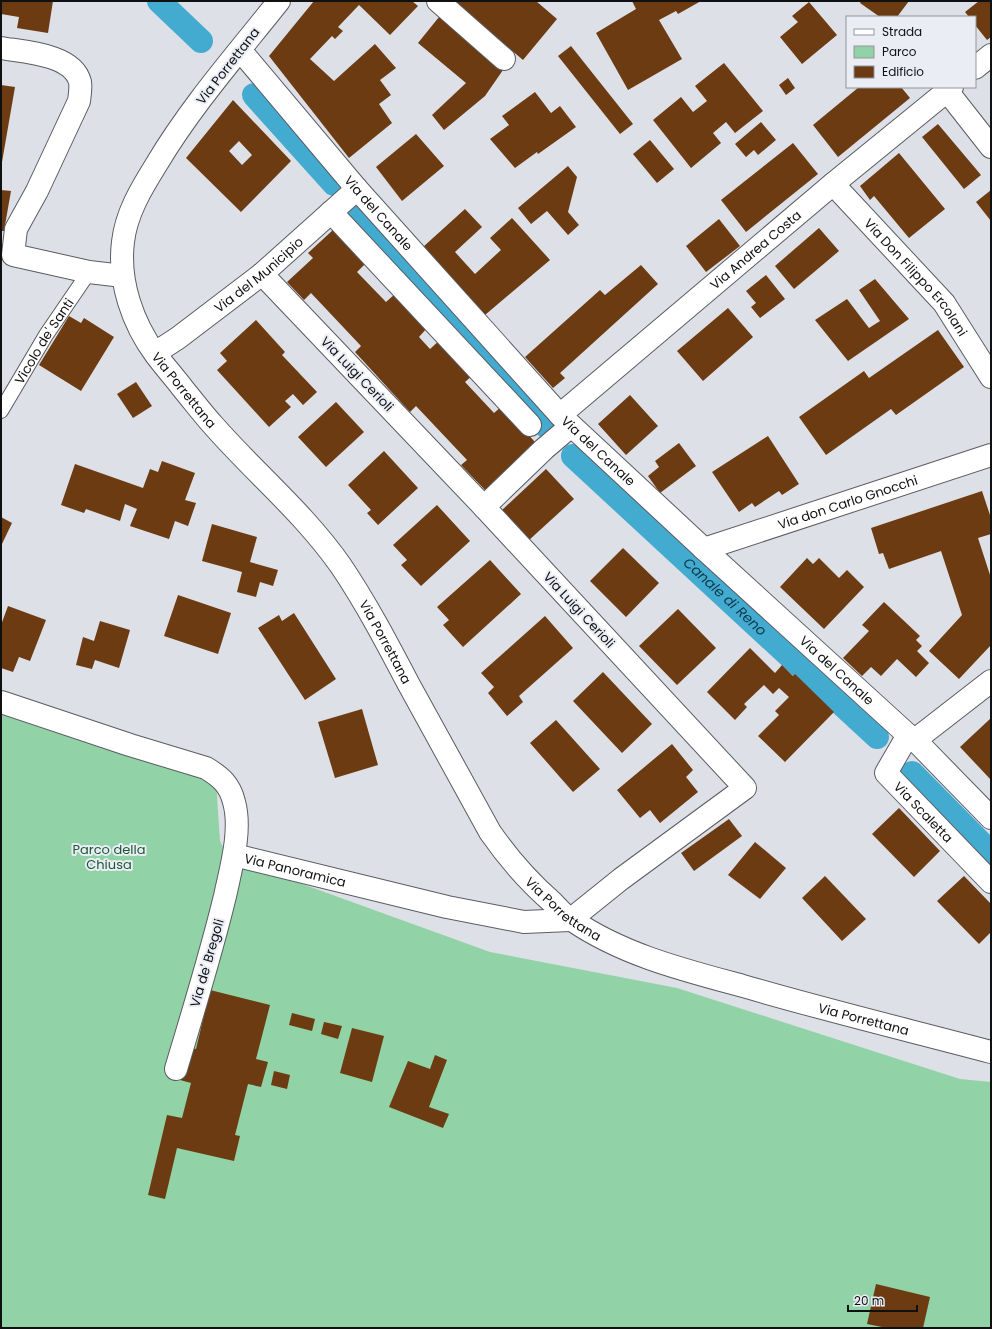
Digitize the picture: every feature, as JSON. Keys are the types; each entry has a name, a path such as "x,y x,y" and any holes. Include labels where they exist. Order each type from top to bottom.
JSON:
{"street":[{"name":"Via Porrettana","path":"279,1 183,123 145,183 131,211 125,228 122,256 123,276 127,296 143,334 155,353 213,426 312,528 340,565 369,609 490,832 508,857 530,882 570,920 630,952 658,962 798,1002 991,1052"},
{"path":"438,1 504,59"},
{"path":"1,48 34,53 62,61 75,72 79,80 81,90 79,100 16,229 7,254 89,272 123,276"},
{"name":"Via del Canale","path":"240,50 357,189 566,420 704,549 912,738 991,818"},
{"path":"976,67 991,55"},
{"path":"950,89 991,147"},
{"name":"Via Andrea Costa","path":"484,507 544,449 566,420 833,184 950,89"},
{"name":"Via Don Filippo Ercolani","path":"833,184 944,303 991,377"},
{"name":"Via del Municipio","path":"155,353 178,338 262,274 357,189"},
{"path":"330,212 530,425"},
{"name":"Via Luigi Cerioli","path":"262,274 484,507 745,788 621,879 570,920"},
{"name":"Via don Carlo Gnocchi","path":"704,549 991,455"},
{"path":"912,738 991,681"},
{"name":"Via Panoramica","path":"1,702 130,745 206,768 217,774 228,786 234,803 236,817 234,855 446,907 524,922 570,920"},
{"name":"Via Scaletta","path":"912,738 886,773 991,882"},
{"name":"Via de' Bregoli","path":"176,1069 218,925 234,855"}],"lane":[{"name":"Vicolo de' Santi","path":"1,411 46,335 89,272"}],"green space":[{"name":"Parco della Chiusa","path":"1,704 216,781 220,841 228,857 490,952 677,988 960,1079 991,1082 991,1328 1,1328"}],"building":[{"path":"1,1 53,1 48,33 17,28 19,17 1,14"},
{"path":"314,1 412,1 418,6 390,35 359,5 338,27 343,31 335,39 332,36 310,59 334,81 375,44 396,68 380,80 391,95 379,104 392,123 349,158 269,56"},
{"path":"453,1 536,1 557,19 523,60"},
{"path":"632,1 701,1 678,14 676,11 659,20 682,59 628,90 596,33 636,9"},
{"path":"861,1 909,1 898,16 879,16 860,3"},
{"path":"979,1 991,1 991,37 987,40 976,26 976,16 968,16 965,12"},
{"path":"809,2 837,35 802,64 780,37 798,22 792,16"},
{"path":"439,17 503,70 485,96 444,130 432,115 466,83 418,43"},
{"path":"571,46 633,124 620,134 558,56"},
{"path":"724,63 763,111 735,133 726,122 713,133 721,143 691,168 653,120 681,97 693,112 707,101 695,86"},
{"path":"788,78 795,88 786,95 779,85"},
{"path":"1,85 15,87 2,162 1,162"},
{"path":"858,88 902,88 910,98 838,157 813,125"},
{"path":"535,92 551,113 560,106 576,127 538,154 537,152 515,168 490,139 509,125 502,116"},
{"path":"233,100 291,161 241,212 186,158","holes":["239,141 252,155 242,165 229,151"]},
{"path":"761,122 776,140 758,155 754,150 746,157 735,144"},
{"path":"938,124 981,175 964,189 922,137"},
{"path":"416,134 444,166 402,201 376,167"},
{"path":"650,140 674,169 657,183 633,154"},
{"path":"793,143 818,174 746,232 721,200"},
{"path":"899,153 945,209 909,238 874,196 870,200 860,186"},
{"path":"568,166 577,177 568,212 579,225 568,235 547,211 531,224 518,208"},
{"path":"1,190 11,191 4,231 1,231"},
{"path":"991,190 991,221 976,202"},
{"path":"465,209 482,227 455,252 475,274 501,250 490,238 512,218 550,260 485,315 423,247"},
{"path":"719,219 740,246 706,272 686,246"},
{"path":"819,228 839,251 794,289 775,266"},
{"path":"334,229 367,262 357,272 386,302 395,294 427,328 419,337 430,349 441,339 474,374 465,382 494,413 502,406 535,442 485,490 461,465 467,460 416,406 410,412 355,352 361,346 311,293 304,300 287,282 313,258 308,253"},
{"path":"641,265 658,284 560,373 565,378 553,388 525,357 600,290 605,295"},
{"path":"766,275 785,299 760,318 751,307 756,303 746,291"},
{"path":"875,279 909,319 848,361 815,320 847,299 869,328 880,321 859,290"},
{"path":"728,308 753,337 703,381 677,351"},
{"path":"69,316 81,323 84,318 114,337 81,391 39,365"},
{"path":"256,320 285,352 282,355 317,392 303,405 293,394 285,401 291,407 269,427 217,370 227,361 220,353"},
{"path":"938,330 964,367 896,415 891,409 826,455 799,417 864,371 869,378"},
{"path":"136,382 152,406 133,418 117,394"},
{"path":"630,395 658,426 626,455 598,424"},
{"path":"336,402 364,432 326,467 298,437"},
{"path":"768,436 799,484 782,495 779,491 755,507 752,503 739,512 712,472"},
{"path":"679,443 696,466 660,493 648,476 659,467 655,461"},
{"path":"384,451 418,488 378,525 367,513 371,510 348,485"},
{"path":"162,461 195,473 185,500 196,503 188,526 175,521 169,539 130,526 137,509 125,504 120,521 86,509 84,513 61,505 75,464 143,488 150,469 158,472"},
{"path":"546,469 574,499 528,541 501,511"},
{"path":"982,491 991,518 991,534 978,538 991,578 991,645 959,679 929,651 962,615 941,551 889,569 883,553 879,554 871,528"},
{"path":"437,505 470,541 421,586 401,565 407,560 393,545"},
{"path":"1,517 12,523 1,546"},
{"path":"212,524 257,537 250,562 278,570 273,586 260,582 256,597 237,592 242,572 202,561"},
{"path":"623,548 659,583 626,617 590,581"},
{"path":"807,558 813,564 819,558 839,578 847,570 864,587 824,629 780,587"},
{"path":"490,560 521,594 463,647 443,625 449,620 437,607"},
{"path":"178,595 231,613 218,654 164,636"},
{"path":"884,602 920,636 916,640 922,646 917,651 929,663 916,677 897,659 881,676 871,667 862,676 843,658 869,631 862,625"},
{"path":"8,606 46,620 30,661 19,657 13,672 1,668 1,625"},
{"path":"678,609 716,648 677,685 639,646"},
{"path":"294,613 336,679 305,700 258,628 279,615 282,621"},
{"path":"545,616 573,648 519,696 523,702 507,716 488,693 494,687 481,673"},
{"path":"100,621 130,630 119,668 95,660 92,669 76,665 83,637 94,641"},
{"path":"750,648 775,673 782,665 793,676 795,674 834,712 785,762 758,736 779,715 775,711 789,697 779,688 773,694 764,685 744,704 747,707 735,720 707,692"},
{"path":"603,672 652,724 622,753 573,701"},
{"path":"362,709 378,765 335,778 318,722"},
{"path":"991,718 991,780 960,747"},
{"path":"556,720 600,769 573,792 530,743"},
{"path":"672,744 693,770 686,777 698,792 660,823 650,810 640,818 617,790"},
{"path":"899,808 940,851 914,877 872,834"},
{"path":"729,819 742,836 694,871 681,853"},
{"path":"755,842 786,868 760,899 728,875"},
{"path":"825,876 866,919 842,941 802,898"},
{"path":"964,876 991,904 991,932 979,944 937,901"},
{"path":"210,990 270,1005 256,1059 268,1062 261,1087 248,1084 235,1135 240,1136 234,1161 177,1148 165,1199 148,1195 167,1115 182,1118 191,1083 180,1080 188,1047 196,1049"},
{"path":"292,1013 315,1019 312,1031 289,1025"},
{"path":"324,1022 342,1026 338,1039 321,1034"},
{"path":"352,1028 384,1036 372,1082 340,1073"},
{"path":"435,1055 447,1060 429,1107 449,1114 443,1128 389,1107 408,1061 430,1069"},
{"path":"274,1071 290,1075 287,1089 271,1085"},
{"path":"876,1284 930,1297 923,1328 887,1328 867,1324"}],"waterway":[{"path":"159,1 201,41"},
{"path":"254,95 334,184"},
{"path":"360,215 547,427"},
{"name":"Canale di Reno","path":"573,456 877,737"},
{"name":"Canale di Reno","path":"912,773 991,853"}]}
